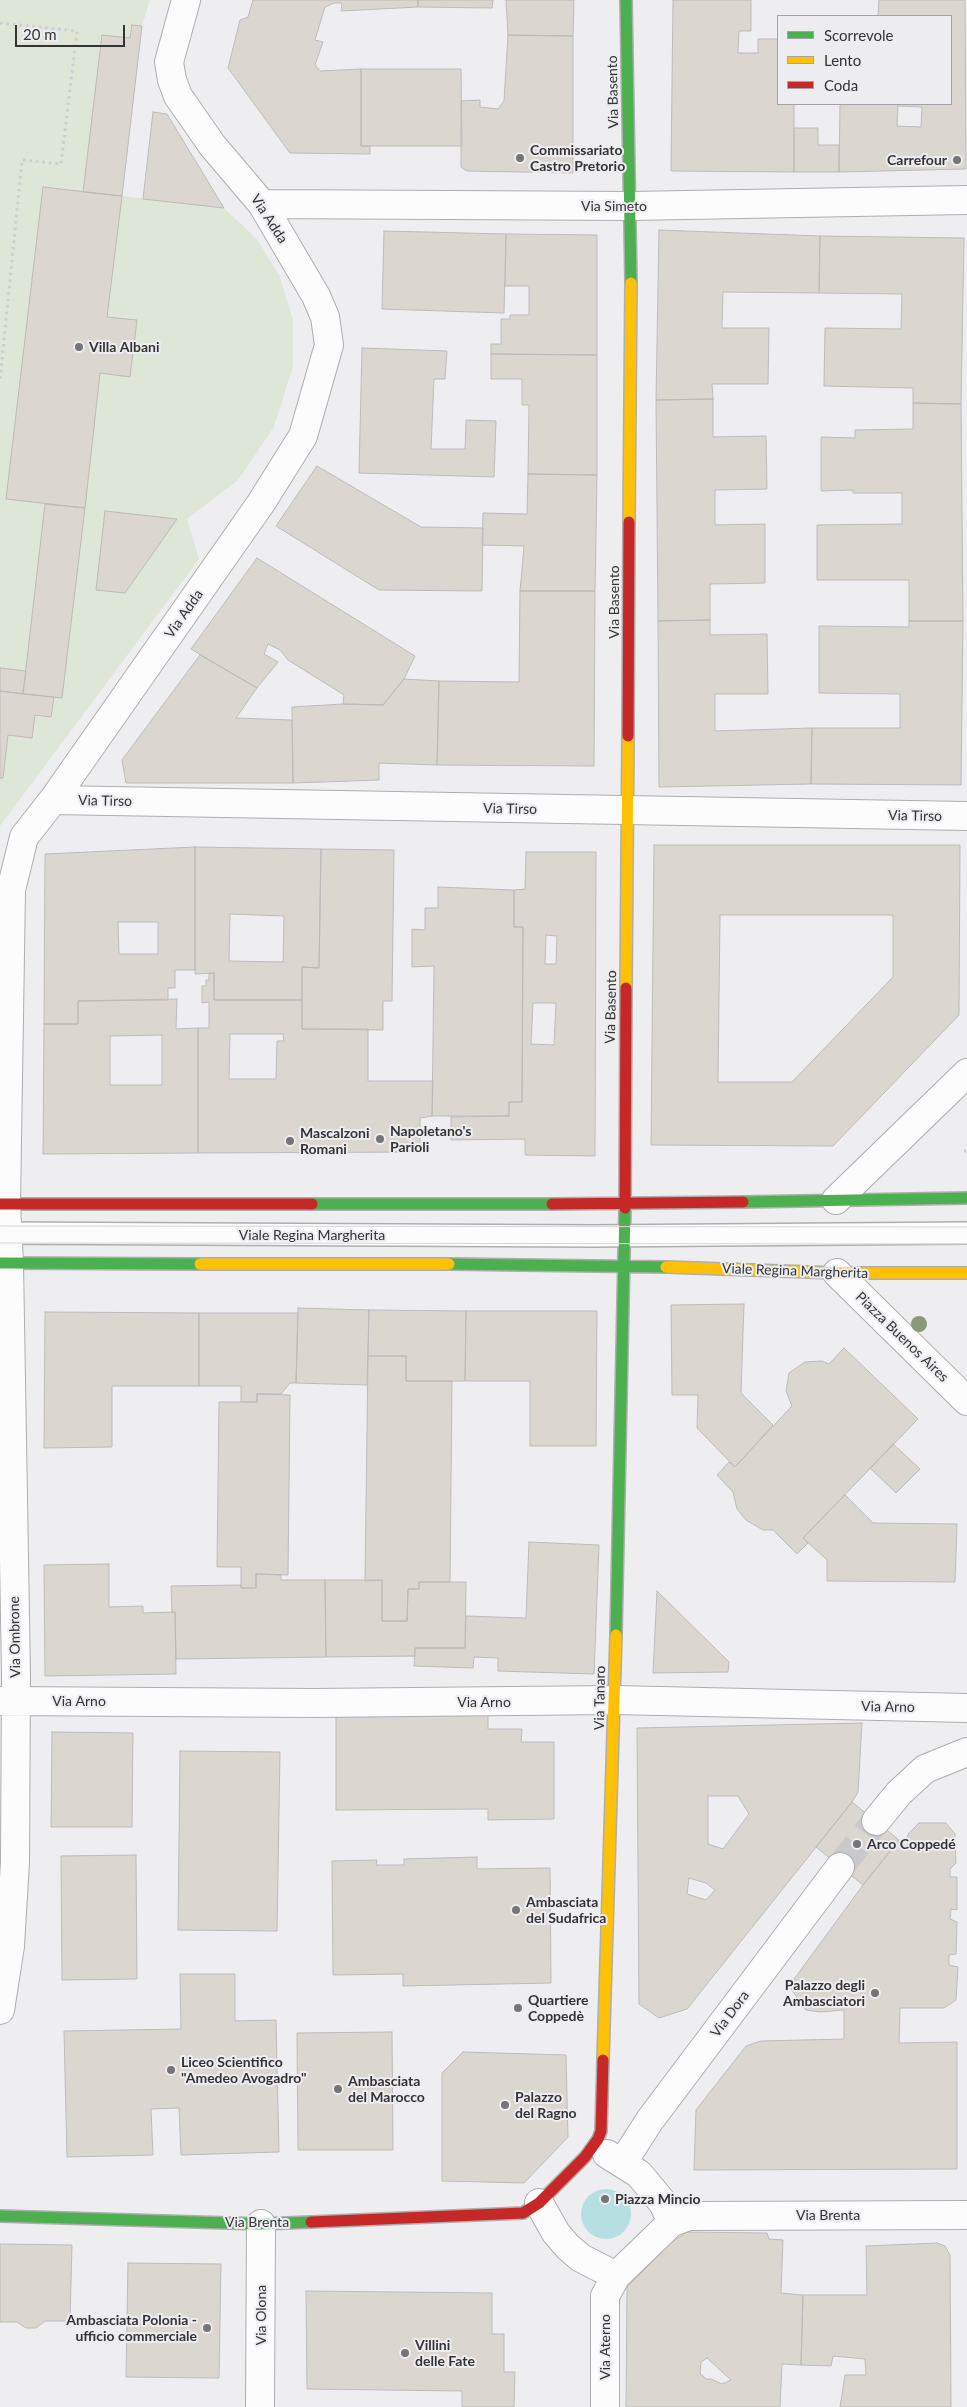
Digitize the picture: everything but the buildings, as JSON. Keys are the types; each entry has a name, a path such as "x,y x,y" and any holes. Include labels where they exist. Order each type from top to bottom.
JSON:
{"street":[{"name":"Via Adda","path":"4,1263 3,1204 11,890 24,837 53,800 261,503 303,436 329,345 325,317 316,296 262,204 212,145 178,96 172,80 170,62 186,0"},
{"name":"Via Basento","path":"624,1204 631,206 626,0"},
{"name":"Via Simeto","path":"262,204 631,206 967,200"},
{"name":"Via Tirso","path":"53,800 628,812 967,816"},
{"path":"836,1200 967,1073"},
{"path":"3,1204 624,1204 967,1198"},
{"path":"624,1204 624,1265"},
{"name":"Viale Regina Margherita","path":"4,1263 624,1265 837,1273 967,1273"},
{"name":"Via Ombrone","path":"0,2010 10,1946 14,1891 8,1701 4,1263"},
{"name":"Via Tanaro","path":"596,2139 616,1700 624,1265"},
{"name":"Piazza Buenos Aires","path":"837,1273 967,1401"},
{"name":"Via Arno","path":"8,1701 323,1703 616,1700 967,1708"},
{"path":"876,1821 899,1793 925,1769 967,1752"},
{"name":"Via Dora","path":"623,2162 650,2120 840,1867"},
{"path":"596,2139 623,2162 639,2174 663,2203 680,2219 612,2282 568,2247 546,2218 527,2209 596,2139"},
{"name":"Via Brenta","path":"0,2216 261,2224 527,2209"},
{"name":"Via Brenta","path":"680,2219 967,2215"},
{"name":"Via Olona","path":"260,2407 261,2224"},
{"name":"Via Aterno","path":"605,2407 604,2304 612,2282"}],"lane":[{"name":"Viale Regina Margherita","path":"4,1234 624,1235 967,1233"}],"path":[{"path":"0,22 77,32 61,164 22,160 0,380"}],"shaded area":[{"name":"Villa Albani","path":"0,0 150,0 142,26 122,196 224,208 257,239 280,277 293,320 293,366 274,427 238,480 187,519 199,559 0,826"}],"water":[{"path":"606,2189 616,2191 624,2196 629,2204 631,2214 629,2224 624,2232 616,2237 606,2239 596,2237 588,2232 583,2224 581,2214 583,2204 588,2196 596,2191"}],"tunnel":[{"path":"840,1867 876,1821"}],"tram line":[{"path":"0,1226 967,1227"},
{"path":"0,1243 967,1244"}],"traffic: fast":[{"path":"626,0 631,283"},
{"path":"743,1202 967,1198"},
{"path":"312,1204 552,1204"},
{"path":"616,1635 625,1208"},
{"path":"0,1263 200,1264"},
{"path":"449,1264 666,1267"},
{"path":"0,2216 261,2224 311,2222"}],"traffic: slow":[{"path":"629,522 631,283"},
{"path":"626,988 628,736"},
{"path":"200,1264 449,1264"},
{"path":"666,1267 837,1273 967,1273"},
{"path":"603,2060 616,1635"}],"traffic: jam":[{"path":"628,736 629,522"},
{"path":"625,1208 626,988"},
{"path":"552,1204 743,1202"},
{"path":"0,1204 312,1204"},
{"path":"311,2222 523,2213 539,2203 585,2157 598,2139 601,2131 603,2060"}],"place":[{"name":"Commissariato Castro Pretorio","path":"520,158"},
{"name":"Carrefour","path":"957,160"},
{"name":"Villa Albani","path":"79,347"},
{"name":"Napoletano's Parioli","path":"380,1139"},
{"name":"Mascalzoni Romani","path":"290,1141"},
{"name":"Arco Coppedé","path":"857,1844"},
{"name":"Ambasciata del Sudafrica","path":"516,1910"},
{"name":"Palazzo degli Ambasciatori","path":"875,1993"},
{"name":"Quartiere Coppedè","path":"518,2008"},
{"name":"Liceo Scientifico \"Amedeo Avogadro\"","path":"171,2070"},
{"name":"Ambasciata del Marocco","path":"338,2089"},
{"name":"Palazzo del Ragno","path":"505,2105"},
{"name":"Piazza Mincio","path":"605,2199"},
{"name":"Ambasciata Polonia - ufficio commerciale","path":"207,2328"},
{"name":"Villini delle Fate","path":"405,2353"}]}
